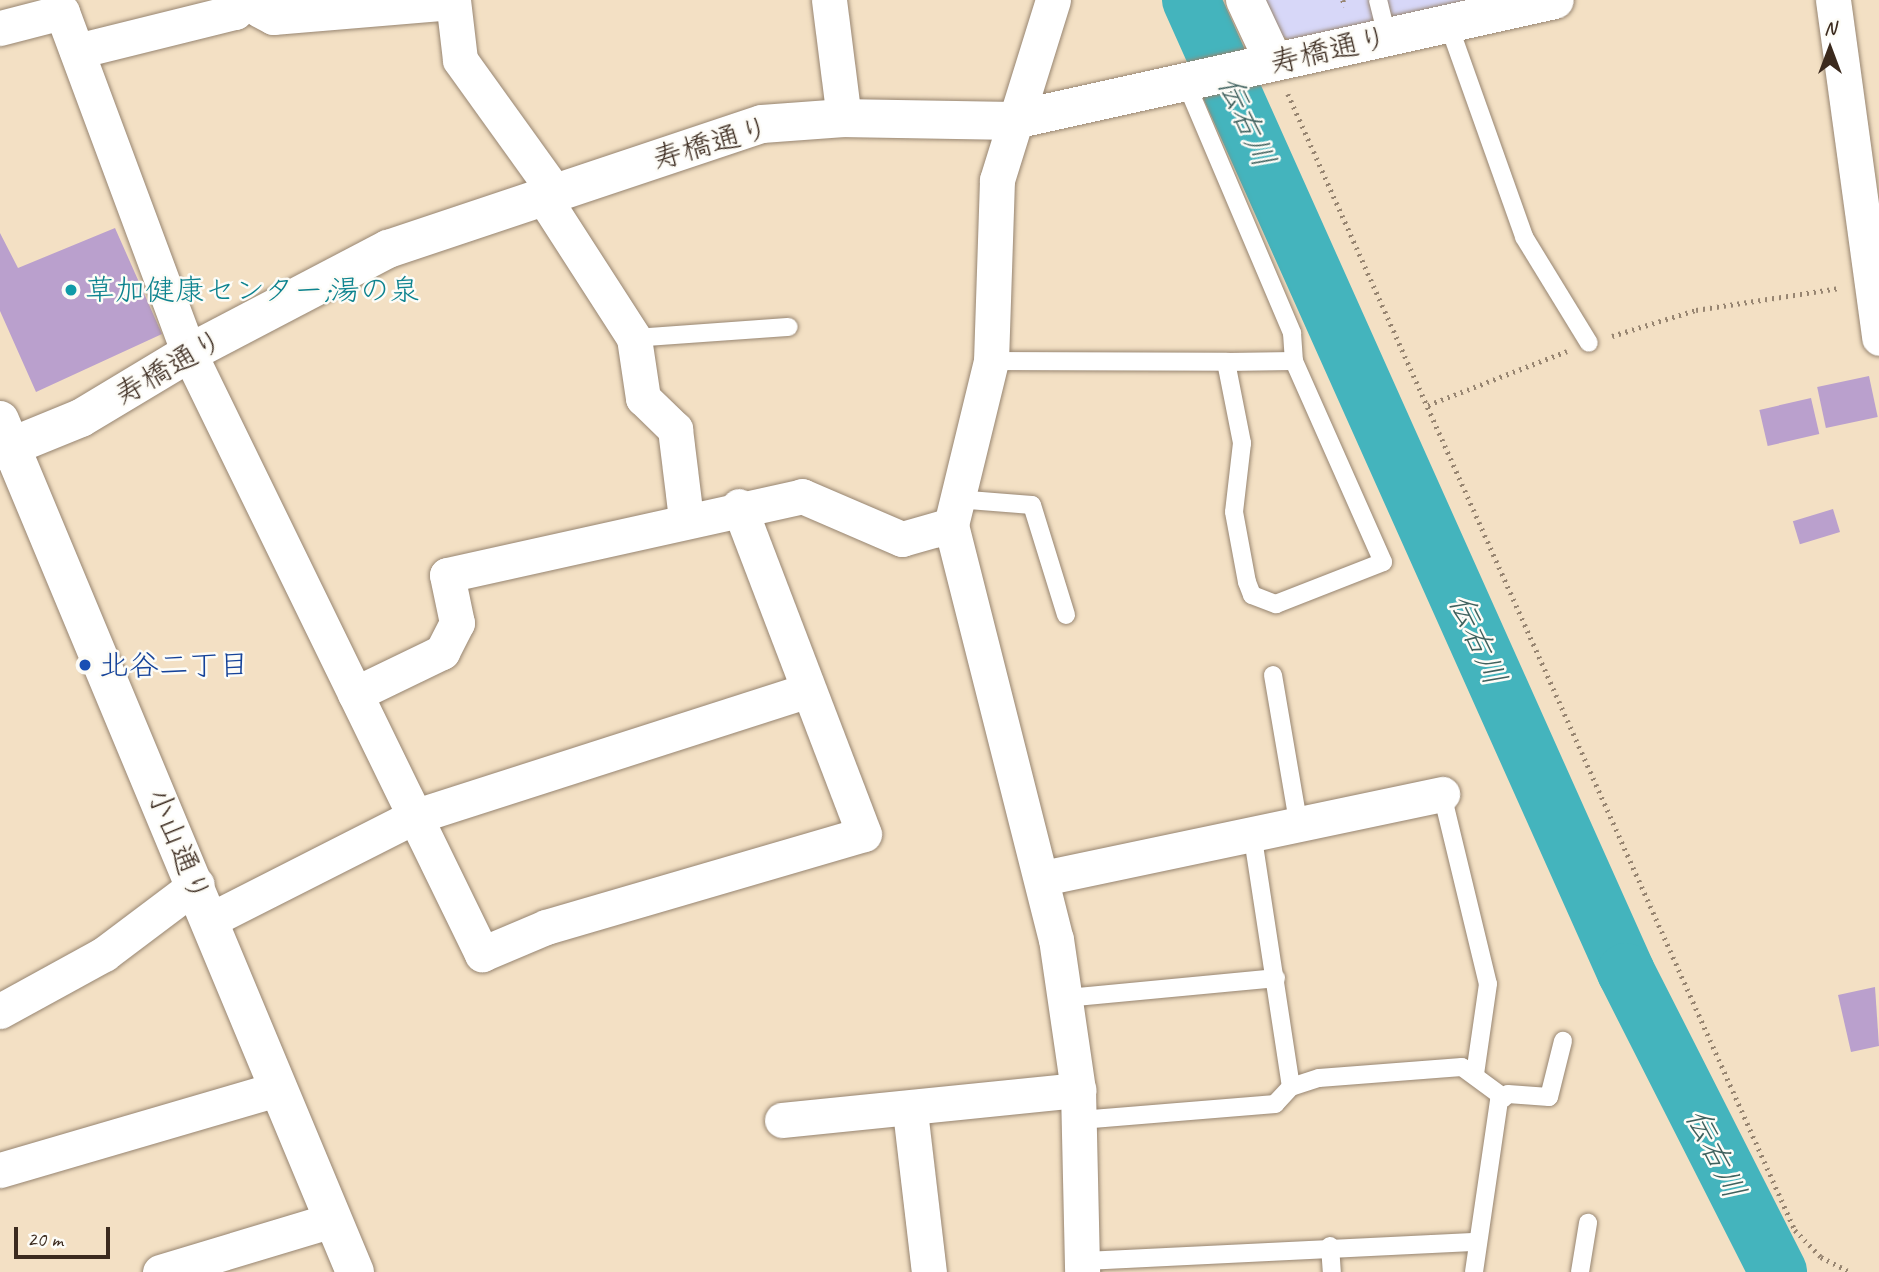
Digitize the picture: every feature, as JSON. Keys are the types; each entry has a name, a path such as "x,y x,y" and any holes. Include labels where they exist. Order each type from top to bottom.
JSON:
{"street":[{"path":"77,51 235,12 232,0"},
{"path":"257,0 260,10 273,17 453,1 460,60 548,193 634,338 643,398 676,429 686,519"},
{"path":"830,0 844,118"},
{"path":"1053,0 1010,121 997,180 992,361 954,512 1043,878 1066,998 1079,1105 1084,1266"},
{"path":"1245,0 1264,64"},
{"name":"寿橋通り","path":"4,439 81,418 189,353 388,249 548,193 761,124 844,118 1010,121 1555,0"},
{"path":"1833,0 1868,284 1879,338"},
{"path":"0,28 62,12 189,353 482,954 546,927 864,834 806,691 739,506"},
{"name":"小山通り","path":"4,439 197,884 277,1089 355,1272"},
{"path":"355,694 442,652 457,624 447,575 739,506 802,496 902,539 954,512"},
{"path":"210,920 413,817 806,691"},
{"path":"1043,878 1298,821 1442,794"},
{"path":"0,1011 104,954 197,884"},
{"path":"0,1170 277,1089"},
{"path":"782,1120 910,1111 1079,1105"},
{"path":"910,1111 929,1272"},
{"path":"160,1272 332,1220"}],"lane":[{"path":"1378,0 1387,37"},
{"path":"1447,23 1524,237 1589,343"},
{"path":"1191,82 1292,332 1294,361 1383,562 1276,604 1252,595 1247,582 1234,512 1242,443 1226,362"},
{"path":"634,338 789,327"},
{"path":"992,361 1294,361"},
{"path":"954,512 1032,505 1066,615"},
{"path":"1273,676 1298,821"},
{"path":"1442,794 1488,984 1475,1074"},
{"path":"1252,832 1292,1087"},
{"path":"1066,998 1276,978"},
{"path":"1079,1105 1275,1104 1292,1087 1319,1078 1449,1068 1475,1074 1504,1098 1549,1097 1563,1041"},
{"path":"1474,1272 1504,1098"},
{"path":"1580,1272 1588,1223"},
{"path":"1084,1266 1179,1261 1330,1246 1478,1242"},
{"path":"1330,1246 1332,1272"}],"path":[{"path":"1343,0 1345,7"},
{"path":"1264,64 1428,405 1796,1230 1821,1257 1851,1272"},
{"path":"1428,405 1589,343 1696,310 1868,284"}],"shaded area":[{"path":"1259,0 1471,0 1295,42 1273,32"}],"building":[{"name":"草加健康センター;湯の泉","path":"115,228 162,334 36,392 0,311 0,233 18,268"},
{"path":"1869,376 1878,417 1826,428 1817,387"},
{"path":"1811,398 1819,434 1768,446 1759,410"},
{"path":"1833,509 1840,532 1800,544 1793,521"},
{"path":"1875,987 1879,1046 1851,1052 1838,995"}],"waterway":[{"name":"伝右川","path":"1191,0 1626,972 1778,1272"}],"place":[{"name":"草加健康センター;湯の泉","path":"71,290"},
{"name":"北谷二丁目","path":"85,665"}]}
